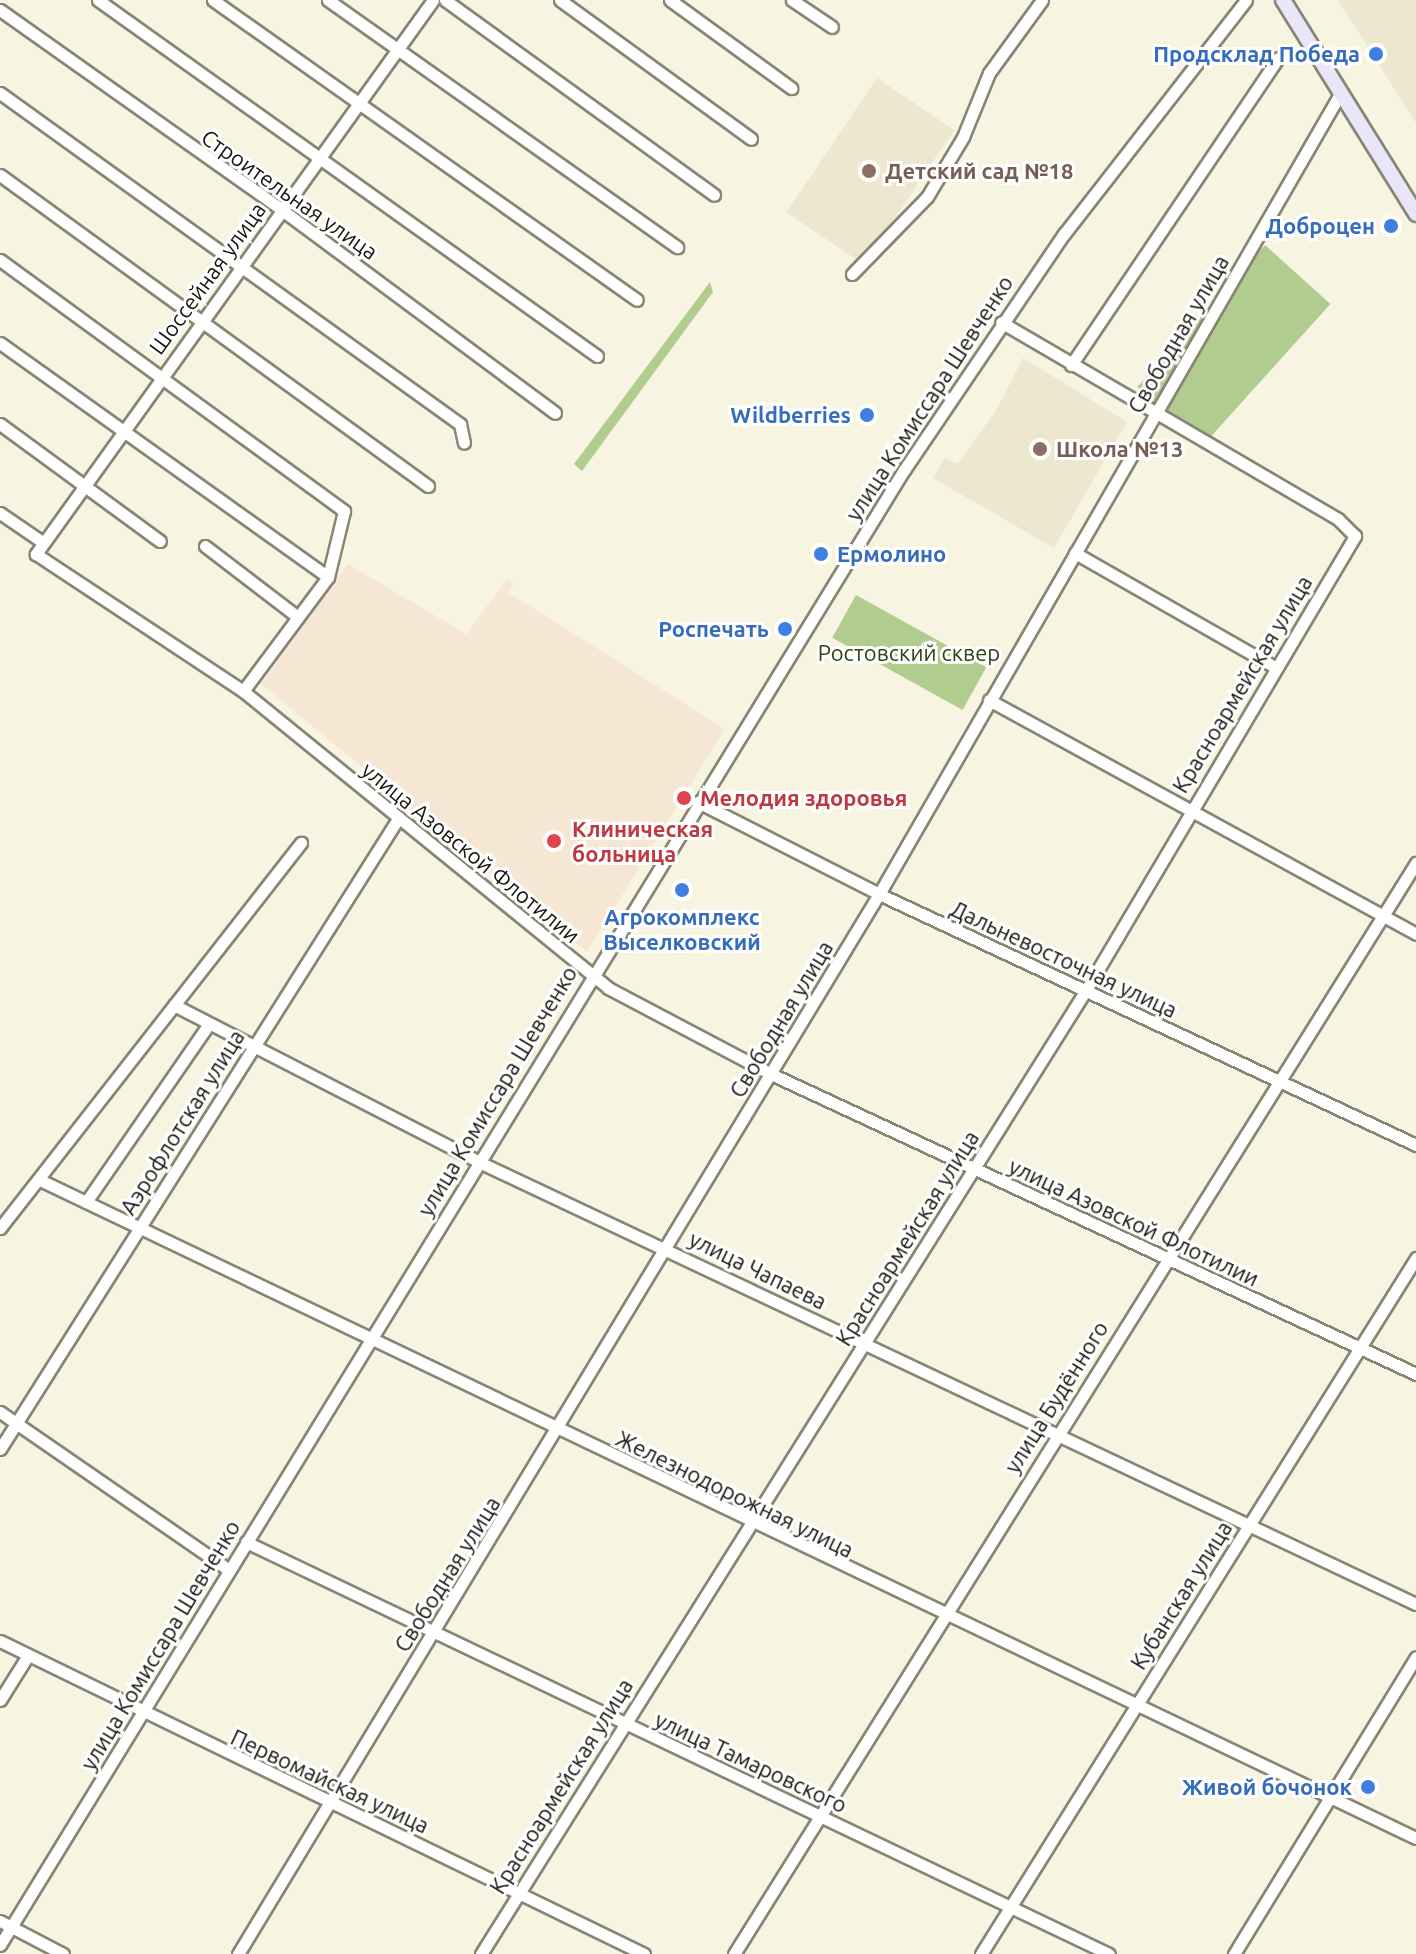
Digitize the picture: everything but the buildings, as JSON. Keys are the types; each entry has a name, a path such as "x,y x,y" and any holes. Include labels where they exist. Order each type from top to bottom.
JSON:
{"street":[{"path":"98,0 597,356"},
{"path":"213,0 637,300"},
{"path":"328,0 677,247"},
{"name":"Шоссейная улица","path":"41,541 282,210 356,100 433,0"},
{"path":"445,0 714,195"},
{"path":"560,0 751,139"},
{"path":"670,0 791,88"},
{"path":"792,0 832,27"},
{"path":"852,274 927,197 963,137 989,73 1042,0"},
{"name":"улица Комиссара Шевченко","path":"0,1945 6,1924 141,1714 590,976 1001,322 1246,0"},
{"path":"1283,0 1416,214"},
{"name":"Строительная улица","path":"0,10 282,210 555,413"},
{"path":"1071,365 1278,58"},
{"path":"0,93 460,424 464,443"},
{"name":"Свободная улица","path":"238,1954 558,1432 879,894 1340,94"},
{"path":"0,175 428,486"},
{"path":"0,260 344,511 328,577 246,693 36,554 41,541 0,513"},
{"path":"1001,322 1155,415"},
{"path":"0,343 328,577"},
{"name":"Красноармейская улица","path":"481,1954 622,1724 1086,990 1355,536 1338,519 1155,415"},
{"path":"0,424 160,541"},
{"path":"205,546 298,617"},
{"path":"1075,553 1275,667"},
{"name":"улица Азовской Флотилии","path":"246,693 590,976 771,1074 1416,1374"},
{"path":"989,700 1416,934"},
{"name":"Дальневосточная улица","path":"698,802 879,894 1416,1145"},
{"name":"Аэрофлотская улица","path":"0,1449 14,1422 399,817"},
{"path":"0,1228 301,843"},
{"name":"улица Будённого","path":"734,1954 1276,1081 1416,863"},
{"name":"улица Чапаева","path":"174,1005 477,1161 1416,1604"},
{"path":"86,1202 208,1025"},
{"name":"Железнодорожная улица","path":"40,1180 558,1432 1416,1838"},
{"name":"Кубанская улица","path":"981,1954 1416,1258"},
{"path":"0,1412 229,1570"},
{"name":"улица Тамаровского","path":"246,1542 1109,1954"},
{"name":"Первомайская улица","path":"0,1641 141,1714 644,1954"},
{"path":"0,1700 27,1657"},
{"path":"1234,1954 1416,1657"},
{"path":"6,1924 63,1954"}],"shaded area":[{"path":"1338,0 1416,0 1416,123"},
{"name":"Детский сад №18","path":"877,78 954,130 864,264 786,212"},
{"name":"Школа №13","path":"1023,358 1127,422 1054,548 933,478 945,458 958,464 997,409"},
{"name":"Клиническая больница","path":"348,564 466,634 507,579 514,584 509,593 725,729 587,952 261,684"}],"green space":[{"path":"1265,245 1330,304 1203,446 1137,387"},
{"path":"710,282 713,292 582,471 574,464"},
{"name":"Ростовский сквер","path":"856,595 986,667 963,710 832,638"}],"place":[{"name":"Продсклад Победа","path":"1376,54"},
{"name":"Детский сад №18","path":"869,171"},
{"name":"Доброцен","path":"1391,226"},
{"name":"Wildberries","path":"867,415"},
{"name":"Школа №13","path":"1040,449"},
{"name":"Ермолино","path":"821,554"},
{"name":"Роспечать","path":"785,629"},
{"name":"Мелодия здоровья","path":"684,798"},
{"name":"Клиническая больница","path":"554,841"},
{"name":"Агрокомплекс Выселковский","path":"682,890"},
{"name":"Живой бочонок","path":"1368,1787"}]}
